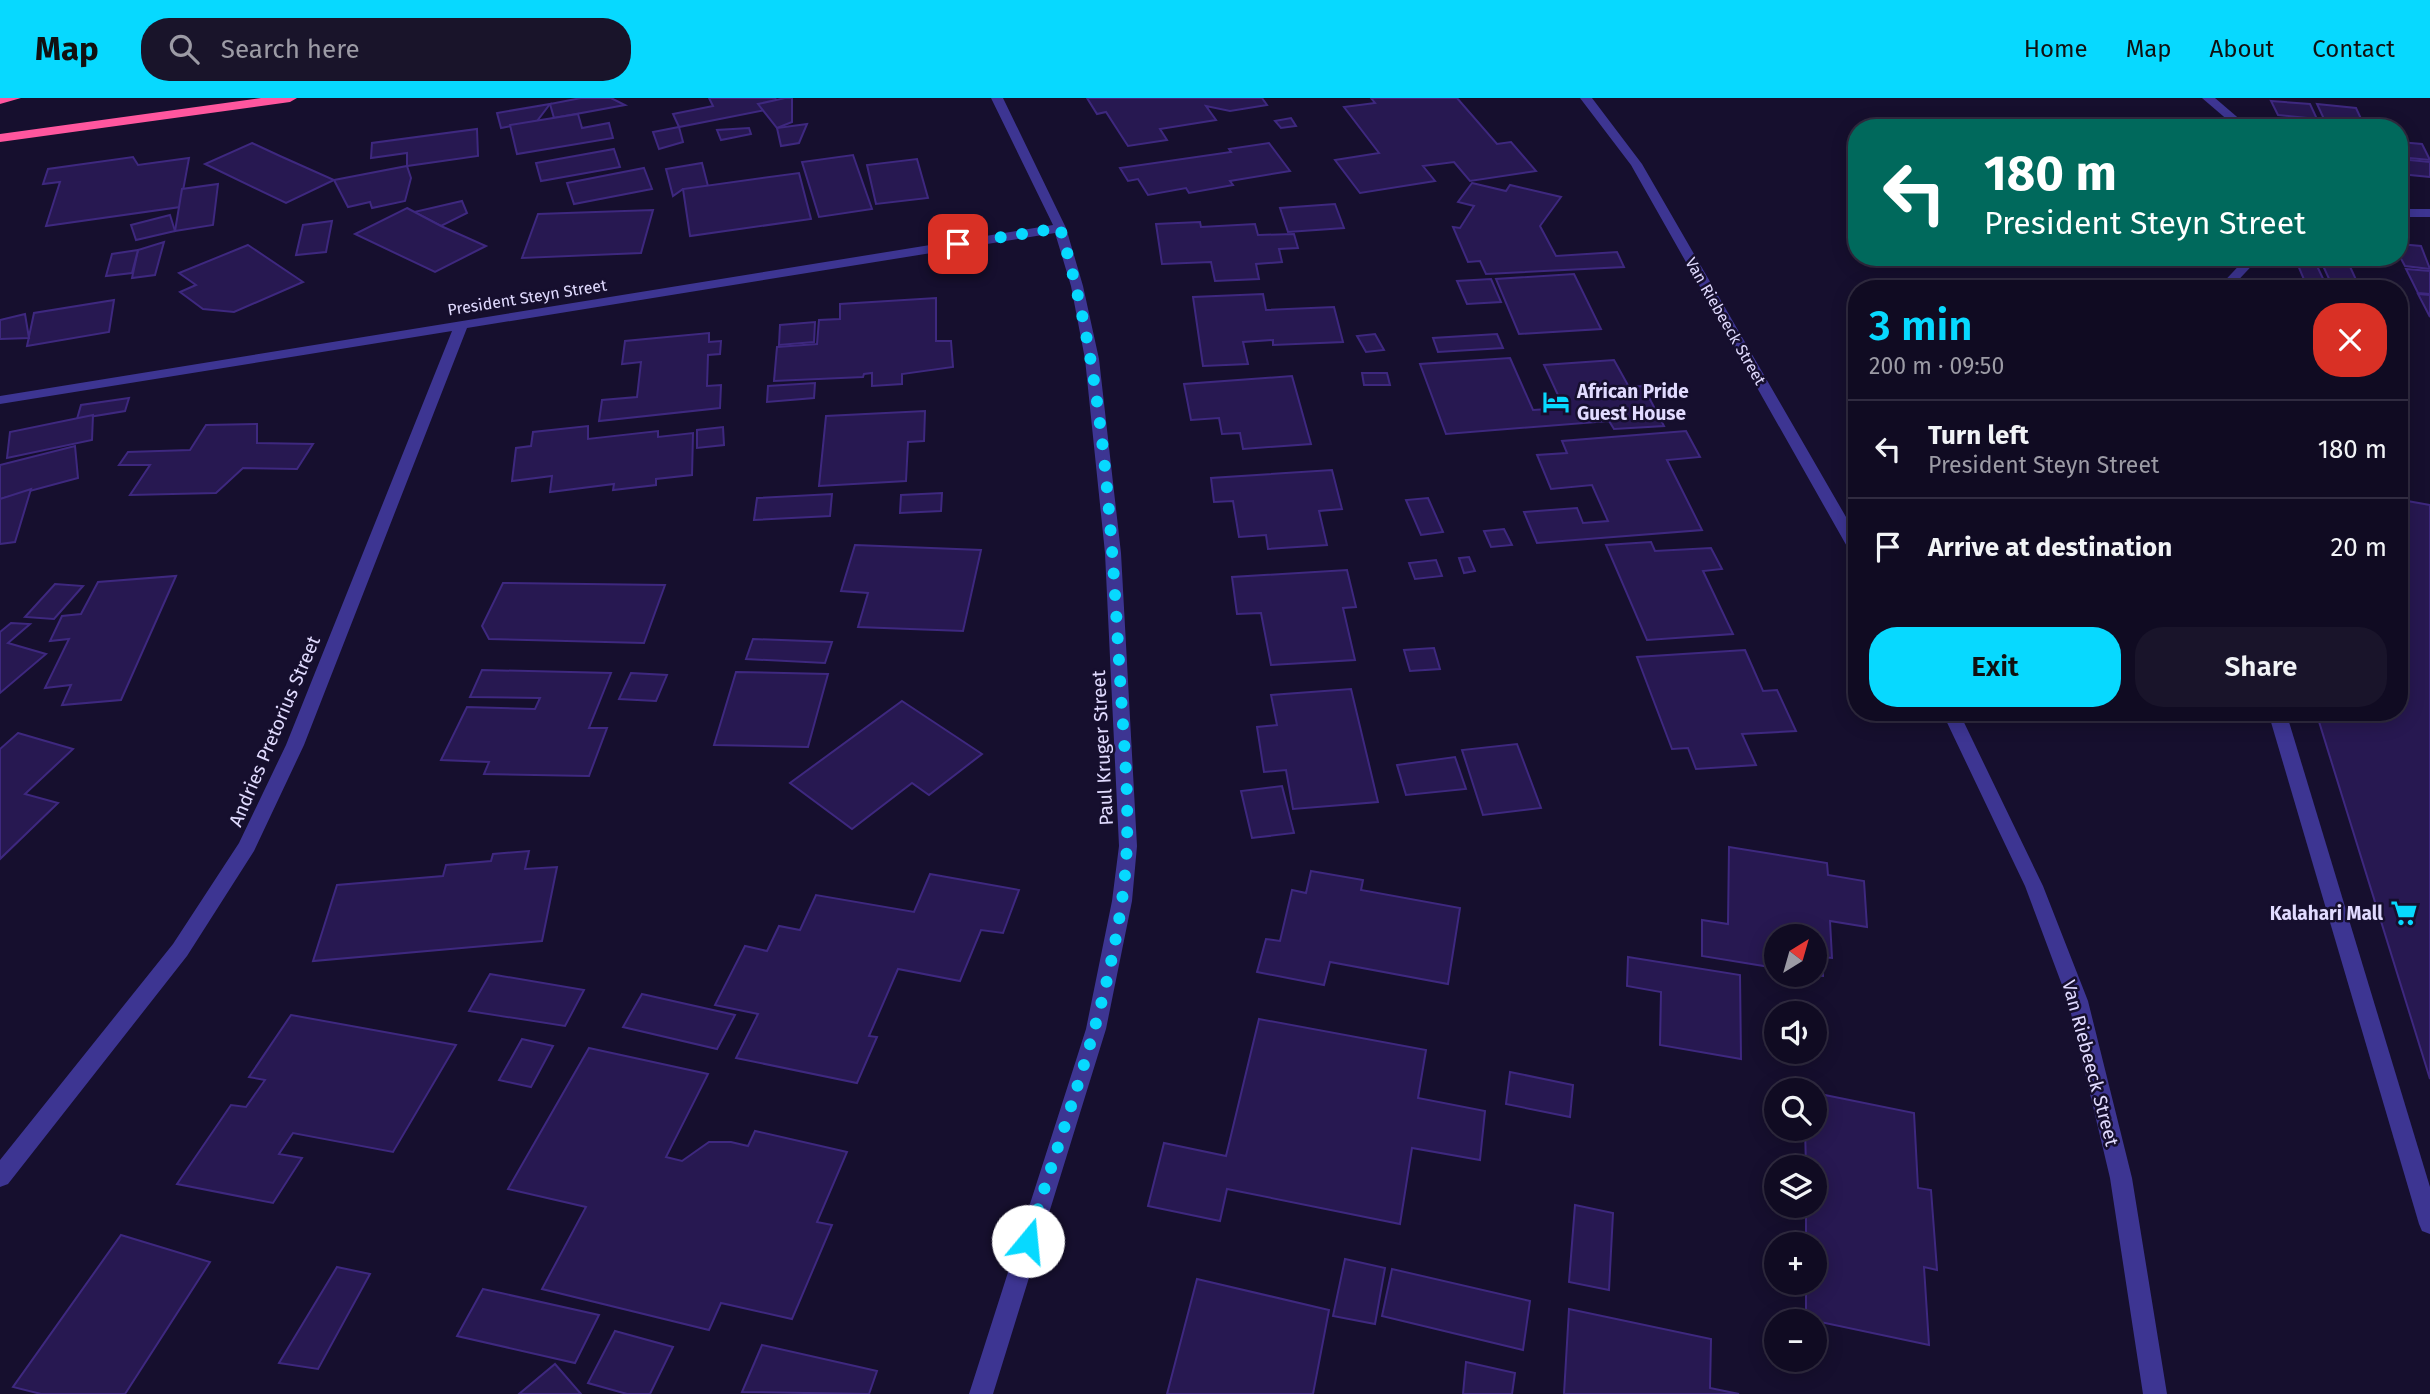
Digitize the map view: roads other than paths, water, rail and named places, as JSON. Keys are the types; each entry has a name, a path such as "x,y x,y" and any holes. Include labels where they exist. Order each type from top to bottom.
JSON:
{"highway":[{"path":"0,100 13,98"},
{"path":"0,138 290,98"}],"street":[{"name":"Paul Kruger Street","path":"981,1394 1096,1029 1122,901 1128,846 1112,553 1094,373 1077,286 1060,228 997,98"},
{"name":"Van Riebeeck Street","path":"1586,98 1636,164 1848,534"},
{"path":"2208,98 2233,119"},
{"path":"2408,213 2430,213"},
{"name":"President Steyn Street","path":"0,400 1060,228"},
{"path":"2231,280 2246,266"},
{"name":"Andries Pretorius Street","path":"0,1177 180,950 247,846 295,745 461,326"},
{"name":"Van Riebeeck Street","path":"1954,721 2034,887 2078,1000 2121,1178 2155,1394"},
{"path":"2280,721 2430,1224"}],"place":[{"name":"African Pride Guest House","path":"1556,402"},
{"name":"Kalahari Mall","path":"2404,913"}]}
